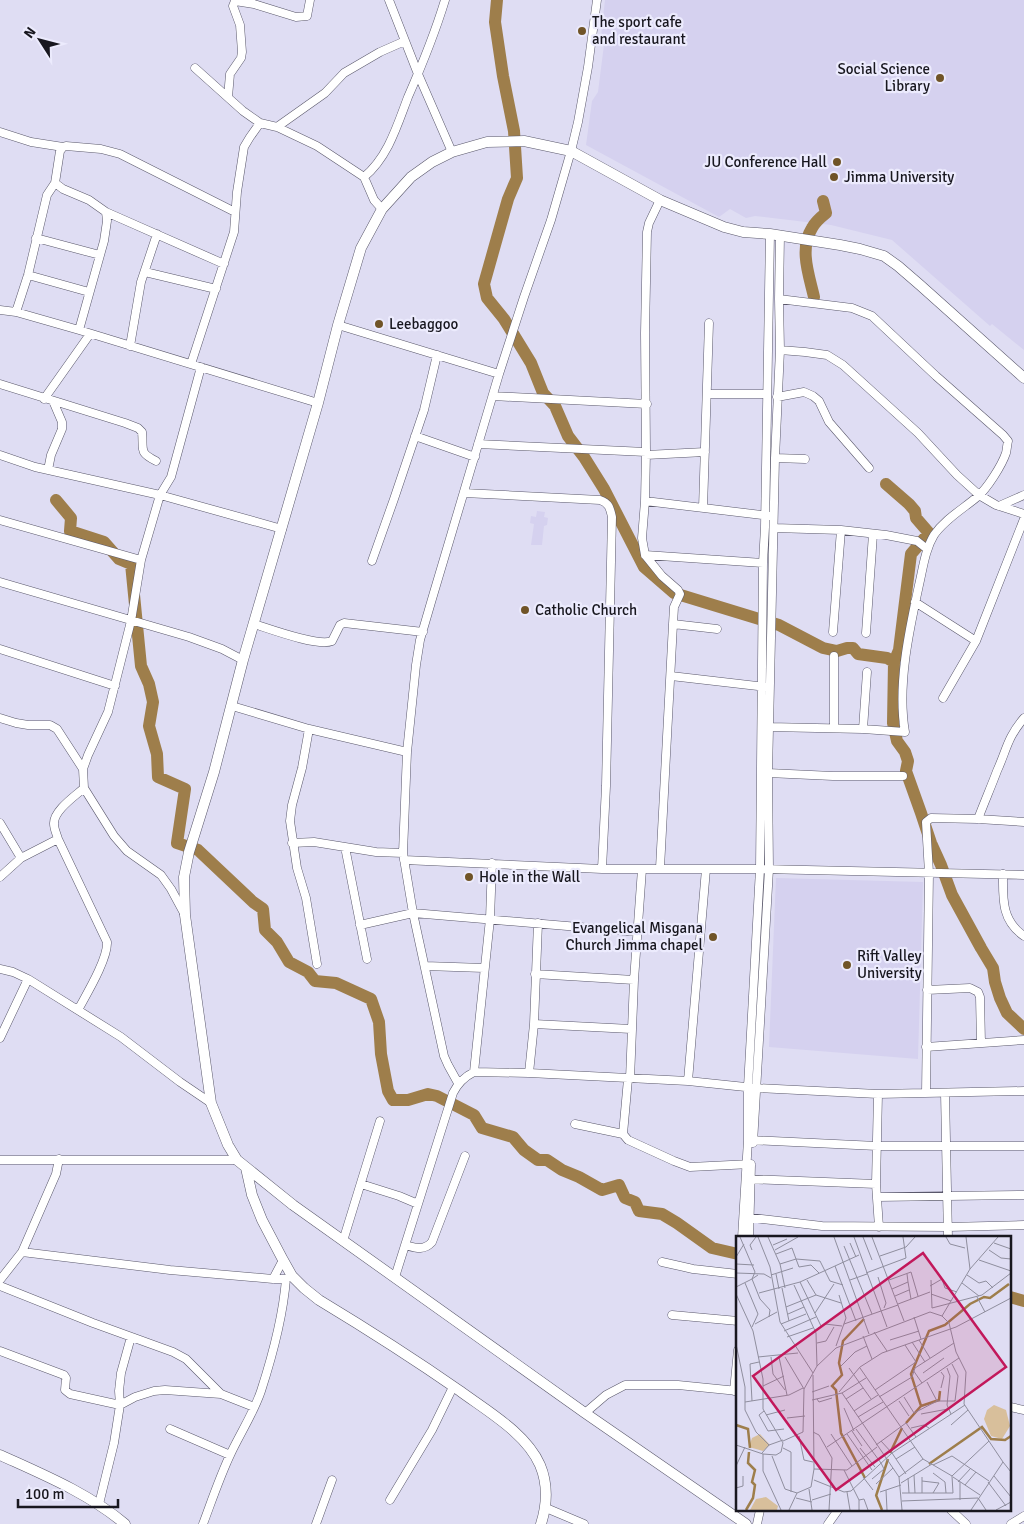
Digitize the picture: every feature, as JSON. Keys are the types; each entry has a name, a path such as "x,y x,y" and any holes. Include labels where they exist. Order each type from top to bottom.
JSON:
{"street":[{"path":"228,97 230,74 242,52 240,25 233,6 235,1 254,4 296,17 303,17 307,16 310,0"},
{"path":"389,0 418,74 452,152"},
{"path":"364,177 374,169 388,147 446,0"},
{"path":"458,1084 444,1056 413,914 403,856 406,752 416,665 423,632 499,374 551,220 571,151 588,67 597,0"},
{"path":"277,127 325,93 344,74 380,52 405,41"},
{"path":"196,68 243,111 260,123 277,127 317,146 364,177 374,200 382,209"},
{"path":"191,364 234,232 244,148 260,123"},
{"path":"0,132 31,142 62,147 102,149 120,154 235,212"},
{"path":"746,1524 293,1205 237,1160 228,1145 211,1103 185,915 184,878 189,852 361,248 382,209 411,177 432,162 452,152 490,142 524,140 571,151 660,200 724,227 743,232 778,235 860,249 884,256 898,266 1024,378"},
{"path":"16,312 28,275 47,195 55,183 62,147"},
{"path":"55,183 63,189 89,200 106,212 224,264"},
{"path":"660,200 649,223 647,232 645,334 647,404 645,501 642,538 645,555 680,594 674,607 660,868"},
{"path":"79,330 100,255 107,221 106,212"},
{"path":"130,346 142,282 157,234"},
{"path":"752,1088 769,869 768,773 775,458 780,350 778,235"},
{"path":"742,1236 746,1217 749,1164 760,869 763,563 767,394 778,235"},
{"path":"36,238 100,255"},
{"path":"145,272 216,289"},
{"path":"28,275 89,292"},
{"path":"769,727 905,732 902,716 903,677 915,602 927,549 942,526 979,495 992,478 1006,453 1008,442 1003,435 872,316 852,308 779,299"},
{"path":"0,310 16,312 79,330 318,403"},
{"path":"703,508 710,323"},
{"path":"338,325 499,374"},
{"path":"44,398 90,334"},
{"path":"780,350 827,355 843,365 918,433 957,475 979,495 999,506 1024,514"},
{"path":"372,561 416,436 437,355"},
{"path":"185,915 171,888 161,875 127,851 114,836 84,788 83,769 108,712 131,621 141,560 160,495 171,477 201,367"},
{"path":"0,384 138,428 142,432 142,450 144,455 156,461"},
{"path":"777,397 804,392 813,396 818,401 829,422 869,468"},
{"path":"707,394 767,394"},
{"path":"493,396 647,404"},
{"path":"48,470 51,455 62,429 62,422 53,401"},
{"path":"416,436 475,458"},
{"path":"478,444 646,453 705,452"},
{"path":"0,455 48,470 160,495 282,528"},
{"path":"775,458 805,459"},
{"path":"464,493 600,500 609,506 612,517 602,868"},
{"path":"999,506 1024,495"},
{"path":"645,501 774,516"},
{"path":"943,698 976,641 1024,519"},
{"path":"0,520 141,560"},
{"path":"774,528 841,530 873,534 917,541 927,549"},
{"path":"833,632 841,530"},
{"path":"866,634 873,534"},
{"path":"645,555 763,563"},
{"path":"0,582 189,637 222,649 244,660"},
{"path":"915,602 976,641"},
{"path":"254,624 296,637 326,643 332,641 340,625 344,623 423,632"},
{"path":"673,624 717,629"},
{"path":"0,649 115,686"},
{"path":"834,656 834,728"},
{"path":"863,729 866,672"},
{"path":"671,676 770,687"},
{"path":"232,706 309,729 406,752"},
{"path":"0,718 22,724 50,725 57,729 83,769"},
{"path":"978,819 1006,746 1015,729 1024,718"},
{"path":"309,729 290,821 292,843 306,898 317,964"},
{"path":"768,773 833,776 903,776"},
{"path":"78,1010 93,982 106,951 107,942 58,839 53,823 60,809 84,788"},
{"path":"926,1094 929,873 925,825 931,818 1024,822"},
{"path":"0,823 21,858"},
{"path":"0,876 21,858 58,839"},
{"path":"292,843 314,842 403,856 492,863 602,868 952,872 1024,875"},
{"path":"345,848 366,959"},
{"path":"474,1072 490,919 492,863"},
{"path":"623,1134 629,1079 642,869"},
{"path":"688,1081 706,869"},
{"path":"1003,874 1003,906 1005,912 1010,921 1024,936"},
{"path":"360,925 413,914 638,932"},
{"path":"529,1073 534,1024 538,923"},
{"path":"425,966 484,968"},
{"path":"0,970 13,972 28,979 121,1037 211,1103"},
{"path":"535,974 634,980"},
{"path":"0,1038 28,979"},
{"path":"928,990 970,988 978,992 980,997 981,1043"},
{"path":"534,1024 632,1029"},
{"path":"926,1047 1024,1040"},
{"path":"395,1277 453,1094 458,1084 466,1076 474,1072 688,1081 752,1088 878,1094 1024,1090"},
{"path":"945,1093 948,1236"},
{"path":"878,1094 876,1184 878,1227"},
{"path":"344,1240 380,1121"},
{"path":"575,1124 623,1134 628,1140 674,1161 690,1166 749,1164"},
{"path":"750,1140 877,1146 1024,1146"},
{"path":"405,1245 423,1249 432,1242 465,1156"},
{"path":"0,1280 22,1252 56,1174 58,1159"},
{"path":"0,1160 237,1160"},
{"path":"204,1524 230,1455 261,1392 274,1351 289,1278 283,1260 262,1220 252,1195 246,1168"},
{"path":"748,1179 876,1184"},
{"path":"361,1184 418,1204"},
{"path":"877,1197 1024,1195"},
{"path":"746,1217 822,1226 1024,1226"},
{"path":"746,1217 748,1236"},
{"path":"22,1252 170,1270 273,1279 289,1278 453,1387 512,1429 531,1450 540,1465 545,1484 546,1508 541,1524"},
{"path":"273,1279 283,1260"},
{"path":"662,1262 693,1269 736,1274"},
{"path":"0,1286 47,1306 186,1358 221,1394"},
{"path":"672,1315 736,1321"},
{"path":"99,1504 114,1443 120,1405 121,1373 131,1337"},
{"path":"0,1351 64,1375 66,1378 65,1390 70,1394 120,1405 135,1397 154,1391 165,1390 221,1394 254,1407"},
{"path":"585,1412 606,1395 625,1385 678,1385 736,1391"},
{"path":"390,1500 432,1430 453,1387"},
{"path":"170,1429 230,1455"},
{"path":"0,1455 59,1482 99,1504 125,1524"},
{"path":"316,1524 332,1480"},
{"path":"546,1508 584,1524"},
{"path":"828,1524 837,1512"},
{"path":"953,1512 966,1524"},
{"path":"1011,1524 1024,1516"}],"shaded area":[{"name":"Jimma University","path":"605,0 1024,0 1024,350 992,324 990,326 892,240 831,225 755,216 746,218 730,209 719,217 586,145 592,101 598,92 604,45 601,36"},
{"path":"537,511 545,512 544,517 548,518 547,525 544,526 542,545 531,545 534,524 530,523 531,516 536,517"},
{"name":"Rift Valley University","path":"776,878 923,882 918,1059 769,1047"}],"waterway":[{"path":"497,0 495,22 514,131 517,178 508,199 484,284 487,298 504,319 531,363 543,393 555,406 568,436 604,489 644,567 674,593 779,625 823,648 837,651 853,648 858,654 887,658 894,662 893,723 897,741 905,752 908,761 906,771 931,843 952,895 993,968 995,982 1007,1013 1024,1029"},
{"path":"814,297 806,262 806,245 813,226 826,213 823,201"},
{"path":"886,484 909,504 915,511 916,518 929,533 911,554 899,650 894,662"},
{"path":"56,500 71,518 70,531 104,542 119,559 131,564 141,666 149,684 153,702 149,726 157,754 158,777 185,789 177,843 198,850 253,902 263,909 265,930 277,942 289,962 308,972 315,981 336,983 371,999 379,1022 381,1054 388,1091 393,1100 408,1100 428,1094 437,1096 474,1115 482,1128 513,1137 524,1150 538,1160 547,1160 562,1170 602,1190 619,1185 625,1198 635,1202 639,1211 662,1214 712,1248 736,1254"},
{"path":"1012,1298 1024,1301"}],"place":[{"name":"The sport cafe and restaurant","path":"582,31"},
{"name":"Social Science Library","path":"940,78"},
{"name":"JU Conference Hall","path":"837,162"},
{"name":"Jimma University","path":"834,177"},
{"name":"Leebaggoo","path":"379,324"},
{"name":"Catholic Church","path":"525,610"},
{"name":"Hole in the Wall","path":"469,877"},
{"name":"Evangelical Misgana Church Jimma chapel","path":"713,937"},
{"name":"Rift Valley University","path":"847,965"}]}
